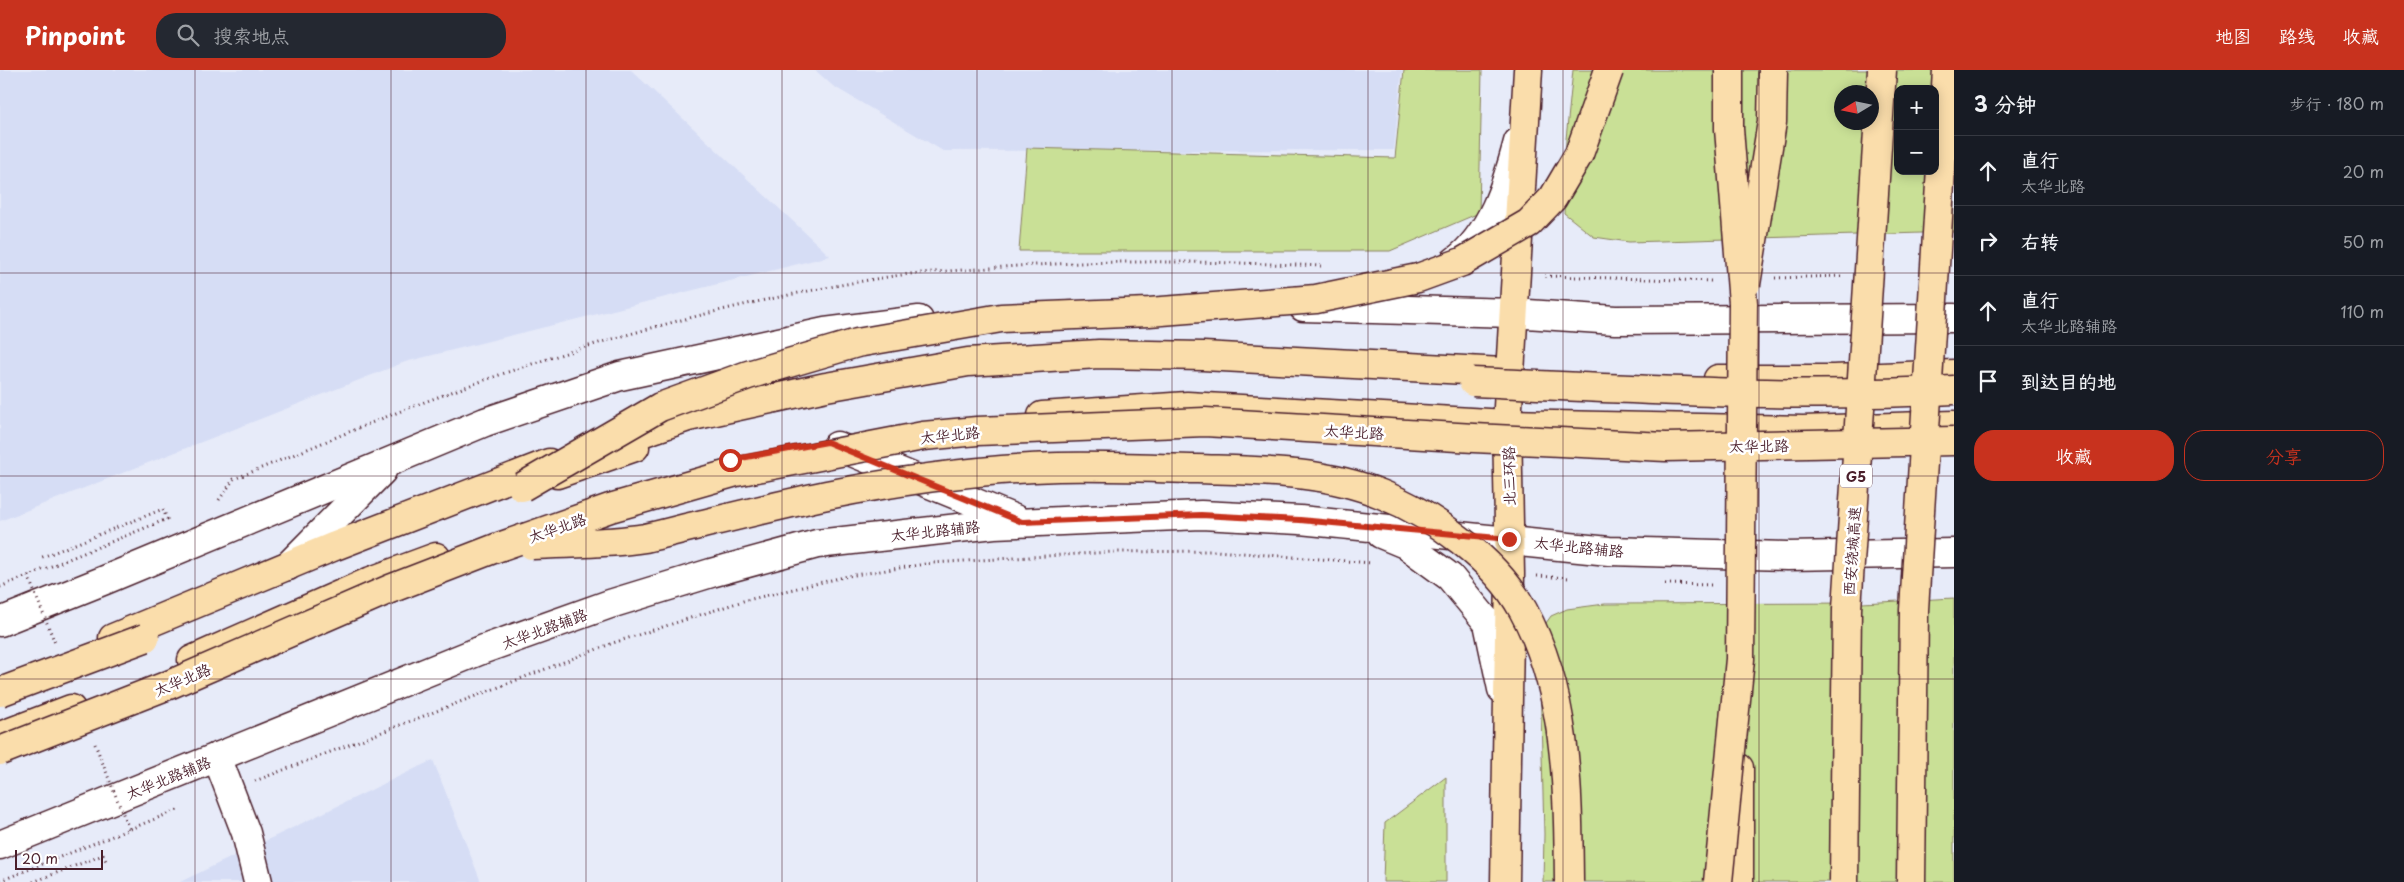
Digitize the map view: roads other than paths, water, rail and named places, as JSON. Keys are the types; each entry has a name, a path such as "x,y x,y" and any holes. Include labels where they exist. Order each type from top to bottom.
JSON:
{"main road":[{"name":"北三环路","path":"1505,882 1510,574 1507,424 1528,70"},
{"path":"522,486 660,407 748,374 857,344 1001,318 1149,312 1316,299 1418,278 1462,262 1529,223 1553,198 1579,154 1609,70"},
{"path":"1729,70 1729,129 1743,303 1739,882"},
{"path":"1743,303 1772,122 1772,70"},
{"name":"西安绕城高速","path":"1844,882 1847,609 1882,70"},
{"path":"1911,882 1914,610 1947,70"},
{"path":"0,680 140,628 287,566 533,469 688,417 826,387 968,362 1099,354 1203,356 1673,379 1833,379 1954,374"},
{"path":"0,692 146,638 344,555 522,486 658,439 763,413 869,392 1032,374 1098,371 1264,373 1787,394 1954,390"},
{"name":"太华北路","path":"0,736 161,674 371,581 531,522 730,460 931,423 1187,406 1507,424 1803,430 1954,425"},
{"name":"太华北路","path":"0,750 171,684 390,589 496,548 610,508 736,472 923,436 978,431 1205,422 1666,447 1954,441"},
{"path":"496,548 644,538 828,495 944,476 1056,467 1234,470 1292,474 1339,481 1380,493 1434,521 1470,549 1498,577 1522,607 1543,653 1560,719 1568,807 1569,882"},
{"path":"1718,882 1740,659"}],"street":[{"path":"1345,308 1386,298 1424,283 1467,253 1485,229 1510,174 1526,111"},
{"path":"0,622 485,422 620,376 825,332 945,316 1093,306 1165,304 1513,313 1616,320 1954,318"},
{"path":"827,442 1022,522"},
{"path":"287,566 392,461"},
{"name":"太华北路辅路","path":"0,845 484,649 610,604 711,573 818,544 927,530 1022,522 1201,515 1509,539 1609,551 1777,556 1954,553"},
{"path":"1358,526 1405,544 1450,577 1488,623 1499,670 1507,722"},
{"path":"217,757 246,833 258,882"}]}
